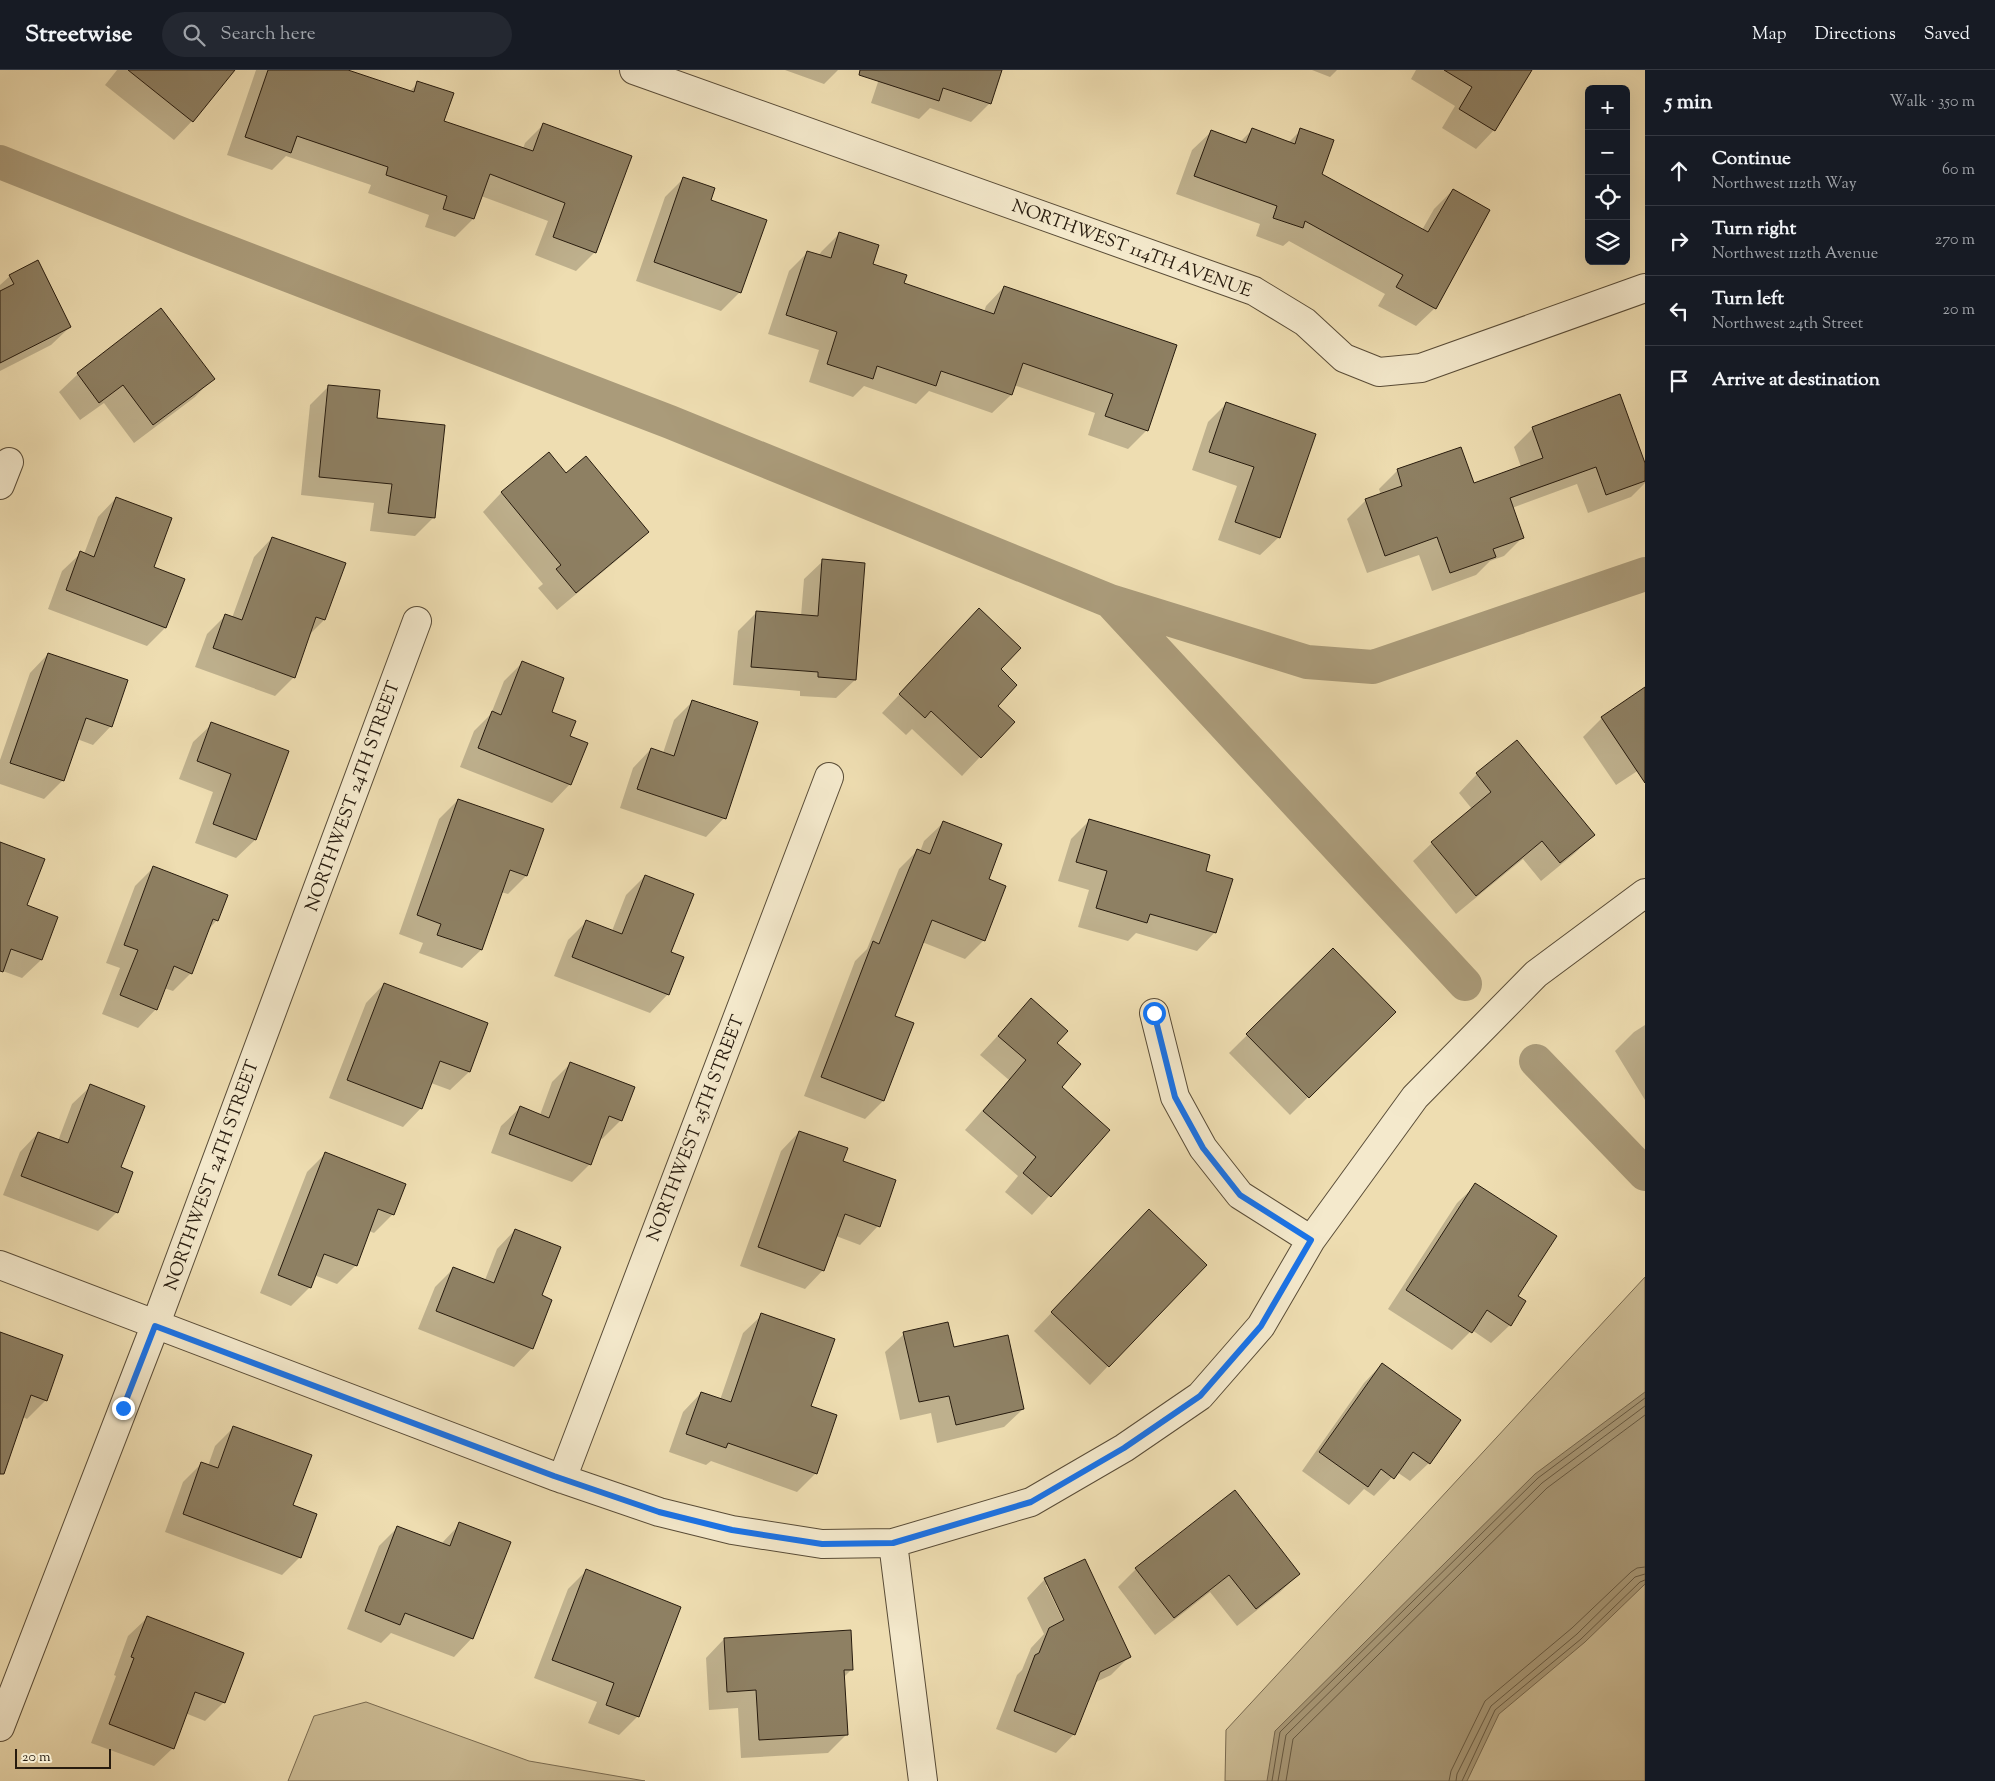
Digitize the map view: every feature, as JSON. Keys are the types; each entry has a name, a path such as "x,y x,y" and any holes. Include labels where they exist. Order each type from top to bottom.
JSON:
{"street":[{"name":"NORTHWEST 114TH AVENUE","path":"634,70 1254,290 1305,322 1344,358 1379,372 1422,368 1645,288"},
{"name":"NORTHWEST 24TH STREET","path":"0,1727 155,1326 417,621"},
{"name":"NORTHWEST 25TH STREET","path":"562,1479 829,777"},
{"path":"0,1265 155,1326 562,1479 659,1512 732,1530 822,1544 893,1543 1031,1502 1124,1448 1200,1396 1261,1326 1311,1240 1415,1097 1536,974 1645,893"},
{"path":"1154,1013 1175,1097 1203,1148 1240,1195 1311,1240"},
{"path":"893,1543 923,1781"}],"shaded area":[{"path":"1645,1277 1645,1781 1225,1781 1226,1730"},
{"path":"366,1702 529,1761 645,1781 288,1781 314,1716"}],"water":[{"path":"1645,1392 1645,1584 1585,1642 1499,1714 1467,1781 1267,1781 1275,1731 1535,1474"}],"building":[{"path":"128,70 235,70 193,122"},
{"path":"268,70 348,70 414,92 417,81 454,93 444,121 533,151 543,123 632,156 596,253 553,237 565,203 490,174 474,219 443,209 447,196 386,175 388,167 297,136 291,153 245,137"},
{"path":"860,70 1002,70 991,104 943,88 939,101 859,75"},
{"path":"1444,70 1532,70 1495,131 1459,109 1472,87"},
{"path":"1252,128 1295,144 1300,128 1334,140 1322,174 1428,232 1453,189 1490,210 1436,309 1396,287 1403,275 1305,221 1303,228 1273,218 1277,206 1194,176 1211,130 1246,143"},
{"path":"683,177 715,188 711,200 767,220 741,293 654,262"},
{"path":"839,232 879,245 873,264 907,275 904,283 994,314 1004,286 1177,345 1148,431 1105,416 1113,394 1023,363 1012,395 941,371 936,386 877,366 873,379 827,364 837,332 786,315 807,251 831,258"},
{"path":"38,260 71,327 0,363 0,291 14,284 9,275"},
{"path":"161,308 215,379 153,425 123,385 99,403 77,373"},
{"path":"328,385 380,390 377,418 445,425 435,518 388,513 392,484 319,477"},
{"path":"1620,394 1645,463 1645,481 1606,495 1596,467 1510,498 1524,538 1493,549 1496,557 1450,573 1437,537 1385,556 1365,499 1402,486 1397,469 1461,447 1474,483 1543,458 1532,427"},
{"path":"1226,402 1316,434 1280,538 1235,522 1254,467 1209,452"},
{"path":"549,452 566,473 586,456 649,532 576,593 556,569 561,565 501,492"},
{"path":"116,497 172,518 154,567 185,579 166,628 66,590 80,551 94,557"},
{"path":"272,537 346,563 325,620 316,617 295,678 213,648 225,614 242,620"},
{"path":"822,559 865,563 856,680 818,677 818,672 751,667 756,611 818,616"},
{"path":"979,608 1021,648 1001,669 1017,685 998,706 1015,722 981,758 931,711 925,718 899,694"},
{"path":"48,653 128,680 112,727 86,718 64,781 10,763"},
{"path":"522,661 564,678 552,712 576,721 570,736 588,743 571,785 478,748 492,711 501,715"},
{"path":"1645,687 1645,783 1601,717"},
{"path":"692,700 758,722 726,819 637,789 651,748 674,756"},
{"path":"211,722 289,751 256,840 213,824 231,774 197,761"},
{"path":"1517,740 1595,835 1560,863 1542,841 1476,896 1431,842 1491,792 1476,773"},
{"path":"458,799 544,829 527,876 510,870 482,950 437,935 441,924 417,915"},
{"path":"1089,819 1210,855 1206,871 1233,879 1216,933 1150,914 1147,923 1096,908 1107,871 1076,862"},
{"path":"943,821 1002,844 989,879 1006,886 985,941 932,920 895,1016 914,1023 884,1101 821,1077 873,941 879,944 917,849 930,854"},
{"path":"0,842 45,859 27,905 58,917 42,960 11,949 3,972 0,971"},
{"path":"153,866 228,895 218,921 213,919 192,974 174,966 157,1010 120,995 138,950 124,945"},
{"path":"645,875 694,894 671,952 684,957 669,995 572,957 586,920 622,934"},
{"path":"1333,948 1396,1012 1309,1098 1246,1034"},
{"path":"384,983 488,1023 470,1072 440,1061 422,1109 347,1080"},
{"path":"1031,998 1068,1031 1057,1043 1081,1064 1062,1087 1110,1130 1051,1197 1023,1173 1036,1157 983,1111 1026,1060 998,1036"},
{"path":"570,1062 635,1087 622,1121 609,1116 591,1165 509,1134 520,1106 549,1118"},
{"path":"90,1084 145,1106 121,1167 133,1172 118,1213 21,1176 38,1132 68,1143"},
{"path":"799,1131 848,1148 843,1161 896,1180 880,1227 845,1214 824,1271 758,1247"},
{"path":"325,1152 406,1184 394,1215 378,1209 357,1266 324,1254 311,1288 278,1275"},
{"path":"1475,1183 1557,1236 1518,1296 1526,1301 1511,1326 1487,1310 1472,1333 1406,1290"},
{"path":"1149,1209 1207,1265 1109,1367 1051,1312"},
{"path":"515,1229 561,1247 542,1295 552,1300 533,1349 436,1311 453,1267 494,1283"},
{"path":"761,1313 835,1339 811,1406 837,1415 817,1474 728,1443 726,1448 686,1434 701,1392 731,1402"},
{"path":"948,1322 954,1347 1008,1335 1024,1409 956,1425 949,1396 919,1402 903,1332"},
{"path":"0,1332 63,1355 47,1401 31,1395 4,1474 0,1474"},
{"path":"1382,1363 1461,1420 1430,1464 1413,1452 1394,1479 1381,1469 1368,1487 1319,1452"},
{"path":"233,1426 312,1455 293,1505 317,1514 301,1558 183,1514 201,1462 218,1468"},
{"path":"1235,1490 1300,1574 1256,1609 1229,1575 1174,1618 1135,1568"},
{"path":"459,1522 511,1542 473,1639 405,1613 400,1625 365,1611 397,1526 450,1546"},
{"path":"1085,1559 1131,1657 1100,1672 1075,1735 1014,1711 1035,1655 1039,1653 1049,1628 1064,1620 1044,1578"},
{"path":"586,1569 681,1607 639,1717 606,1705 614,1683 552,1660"},
{"path":"147,1616 244,1653 225,1703 195,1692 174,1749 109,1724 134,1658 131,1657"},
{"path":"851,1630 853,1670 844,1670 848,1735 759,1740 756,1690 727,1692 724,1638"}],"waterway":[{"path":"0,162 670,422 1110,601 1307,662 1373,667 1645,574"},
{"path":"1110,601 1465,984"},
{"path":"1536,1061 1645,1174"}],"route":[{"path":"123,1408 155,1326 562,1479 659,1512 732,1530 822,1544 893,1543 1031,1502 1124,1448 1200,1396 1261,1326 1311,1240 1240,1195 1203,1148 1175,1097 1154,1013"}]}
